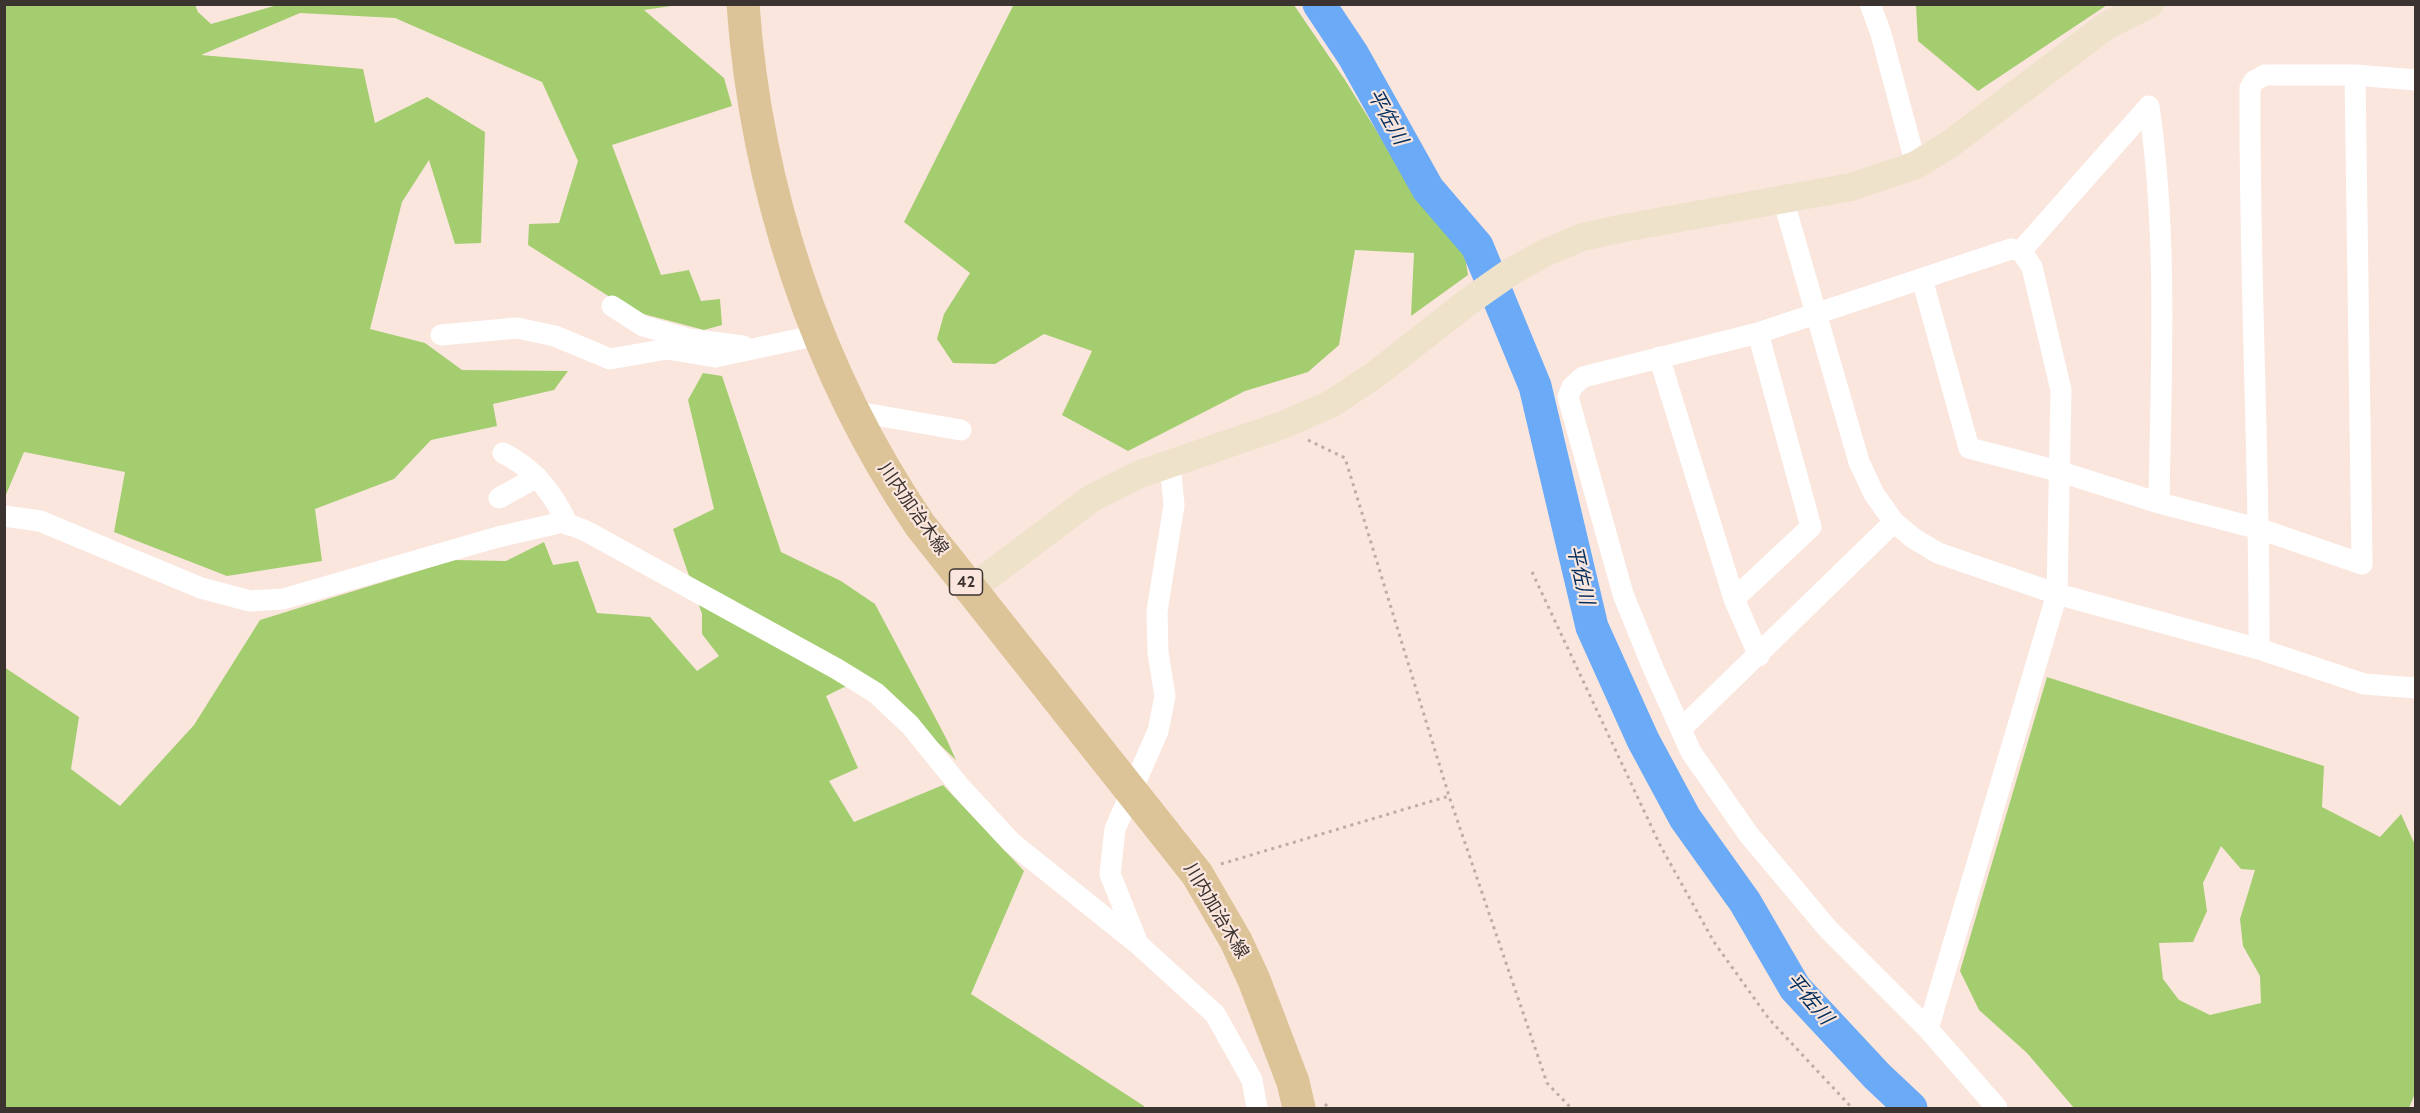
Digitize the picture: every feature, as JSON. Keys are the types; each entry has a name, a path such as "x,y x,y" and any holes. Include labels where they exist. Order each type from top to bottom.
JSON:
{"main road":[{"name":"川内加治木線","path":"743,4 756,114 786,239 818,334 852,411 892,483 920,525 1197,874 1236,941 1254,980 1293,1082 1312,1106"}],"street":[{"path":"1870,4 1881,34 1916,165"},
{"path":"971,589 1092,498 1140,474 1283,425 1330,404 1407,351 1469,301 1545,253 1582,237 1851,188 1916,165 1950,144 2106,26 2150,4"},
{"path":"2259,649 2260,529 2253,322 2250,88 2254,81 2265,75 2355,75 2415,80"},
{"path":"1922,279 1969,448 2058,471 2159,503 2260,529 2362,564 2355,75"},
{"path":"2021,251 2149,106 2154,140 2162,306 2159,503"},
{"path":"1783,200 1859,462 1874,494 1894,522 1913,538 1938,553 2057,594 2259,649 2364,684 2415,688"},
{"path":"1928,1029 2057,594 2061,390 2032,267 2021,251 2011,249 1758,333 1583,377 1572,387 1568,397 1623,594 1691,752 1749,835 1828,929 1928,1029 1997,1108"},
{"path":"612,306 643,326 689,339 762,348"},
{"path":"441,335 517,328 555,336 610,359 667,349 715,357 818,334"},
{"path":"1734,599 1811,527 1758,333"},
{"path":"1659,357 1734,599 1759,656"},
{"path":"852,411 962,430"},
{"path":"503,453 514,458 537,477 558,503 568,525"},
{"path":"1137,944 1110,874 1115,829 1158,731 1165,696 1158,653 1157,610 1174,505 1170,464"},
{"path":"499,498 537,477"},
{"path":"4,516 40,521 201,588 250,601 283,599 498,537 563,522 586,531 837,669 876,693 910,725 962,789 1012,843 1137,944 1215,1014 1252,1080 1257,1108"},
{"path":"1681,729 1759,656 1894,522"}],"path":[{"path":"1283,425 1301,437 1345,458 1449,796 1547,1083 1571,1108"},
{"path":"1532,572 1660,845 1714,942 1769,1019 1852,1108"},
{"path":"1197,874 1228,861 1449,796"},
{"path":"1312,1106 1329,1108"}],"green space":[{"path":"281,4 678,5 644,10 724,78 732,106 612,145 661,275 689,270 701,301 720,299 722,325 704,330 632,311 528,245 529,224 559,223 578,161 542,82 395,18 300,13 201,55 363,69 375,123 427,97 485,132 481,243 455,244 429,160 402,202 370,329 425,343 462,370 568,371 554,390 493,404 497,426 431,440 394,479 315,509 322,561 227,576 114,532 125,472 24,452 5,497 5,5 195,5 198,12 211,24"},
{"path":"1014,4 1294,5 1345,80 1426,211 1464,251 1468,275 1411,316 1414,253 1355,250 1339,345 1308,372 1245,391 1128,451 1062,415 1092,351 1044,334 995,364 953,363 937,339 944,314 970,273 904,222"},
{"path":"1916,4 2107,5 1978,91 1918,41"},
{"path":"703,373 722,376 781,552 841,581 875,604 956,760 867,676 826,696 858,768 829,781 854,822 943,785 1024,871 971,994 1145,1108 5,1108 4,667 79,717 71,769 120,806 194,725 260,620 454,560 506,561 544,542 553,565 578,561 597,613 650,617 697,671 719,656 702,634 702,614 673,529 714,509 688,400"},
{"path":"2047,677 2324,766 2322,807 2380,837 2401,814 2416,847 2416,1091 2409,1108 2074,1108 2027,1053 1979,1010 1960,971","holes":["2221,846 2241,869 2255,870 2240,919 2243,946 2260,976 2261,1003 2210,1015 2179,1000 2163,979 2159,943 2193,942 2207,911 2203,883"]}],"waterway":[{"name":"平佐川","path":"1319,4 1353,55 1428,189 1477,246 1535,386 1592,627 1643,740 1685,818 1745,902 1795,988 1877,1076 1911,1108"}]}
